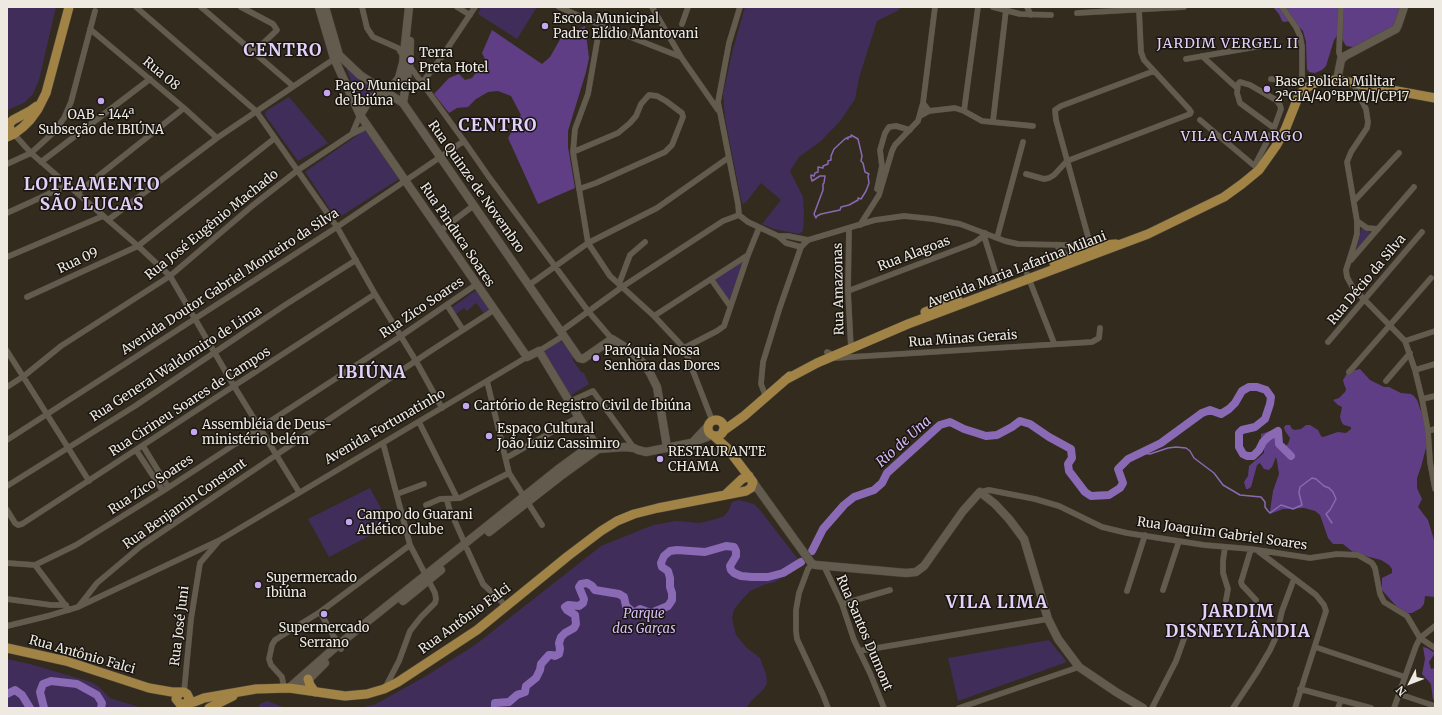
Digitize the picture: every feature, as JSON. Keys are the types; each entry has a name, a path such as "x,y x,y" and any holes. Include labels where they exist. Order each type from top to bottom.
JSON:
{"main road":[{"path":"10,135 10,123 30,112 46,93 69,7"},
{"path":"319,7 337,57"},
{"path":"325,7 337,57"},
{"path":"360,115 370,99 378,94 386,92 399,78 402,71 410,7"},
{"path":"403,103 409,65 414,7"},
{"path":"1336,80 1341,60 1345,56 1396,29 1404,7"},
{"name":"Rua Quinze de Novembro","path":"337,57 360,75 403,103 473,206 581,359 612,339"},
{"name":"Rua Pinduca Soares","path":"337,57 360,115 527,357"},
{"path":"1303,86 1322,81 1336,80 1435,98"},
{"name":"Avenida Maria Lafarina Milani","path":"785,380 851,346 1069,260 1103,245 1121,244 1148,234 1224,197 1242,184 1257,168 1285,130 1303,86"},
{"name":"Avenida Maria Lafarina Milani","path":"941,310 999,284 1028,276"},
{"path":"612,339 637,356 650,373 660,401 667,447"},
{"path":"539,351 596,446"},
{"name":"Avenida Fortunatinho","path":"527,357 539,351"},
{"name":"Avenida Maria Lafarina Milani","path":"715,429 744,416 807,361 834,355"},
{"path":"286,688 596,446 634,448 646,452 691,443 715,429 744,416"},
{"path":"715,429 727,448 812,564 906,573 916,572 924,566 963,511 980,492 988,497 1024,539 1048,619 1058,638 1080,667 1098,681 1143,708"},
{"path":"741,466 739,482 742,489 753,492 765,498"},
{"path":"724,496 742,478 751,479"},
{"path":"746,491 751,488 751,479"},
{"name":"Rua Antônio Falci","path":"7,648 66,662 183,700 256,689 299,689 345,696 373,693 398,682 477,630 573,552 617,521 634,514 658,508 746,491"},
{"path":"299,689 340,647"},
{"path":"308,679 315,692"},
{"path":"209,708 242,691"}],"street":[{"path":"136,7 256,111 337,226 442,408"},
{"path":"202,7 293,86"},
{"path":"241,7 273,24 277,30 254,52"},
{"path":"362,7 367,28 373,37 398,48 403,58 489,177 588,311 612,339"},
{"path":"457,7 470,15"},
{"path":"422,83 476,7"},
{"path":"559,7 600,26 681,57"},
{"path":"652,7 681,57 720,112"},
{"path":"682,24 688,7"},
{"path":"740,7 729,43 718,102 739,215 758,228 778,236 786,243 801,248"},
{"path":"920,116 935,7"},
{"path":"964,111 978,7"},
{"path":"993,7 1031,15 1051,15"},
{"path":"1027,7 1031,15"},
{"path":"1077,13 1184,7"},
{"path":"1271,79 1303,86 1302,46 1300,36 1282,7"},
{"path":"1341,7 1339,52 1341,60"},
{"path":"1026,174 1044,179 1049,178 1067,161 1190,114 1191,112 1189,109 1144,60 1141,52 1139,9"},
{"path":"993,121 1006,10"},
{"path":"7,164 31,153 54,132 64,118 71,102 95,11"},
{"path":"600,26 588,94 575,129 573,152 588,243 610,276 654,316 684,348 715,429"},
{"name":"Rua 08","path":"90,29 184,108 217,138"},
{"path":"1186,59 1261,46"},
{"path":"1202,56 1237,88"},
{"path":"7,257 106,218 217,138 337,57"},
{"path":"778,236 788,236 808,240 889,217 904,216 948,221 1018,244 1067,245 1090,251 1056,120 1055,110 1061,106 1154,71"},
{"path":"41,162 150,79"},
{"path":"1200,120 1257,168 1274,128 1280,109 1279,103 1250,85 1242,82 1238,84 1237,88 1240,103 1274,128"},
{"path":"1353,83 1366,109 1368,122 1367,128 1348,156 1347,162 1349,181 1357,221 1354,245 1346,270 1346,277 1352,288 1405,341 1415,370 1422,399 1428,431 1435,489"},
{"path":"573,152 618,133 633,120 641,104 649,95 657,96 682,112 683,117 672,145 665,152 603,180 579,189"},
{"path":"923,103 928,111"},
{"path":"77,193 184,108"},
{"path":"858,226 879,195 892,150 920,116 928,111 955,108 964,111 978,120 1033,126"},
{"path":"352,134 360,115"},
{"name":"Rua José Eugênio Machado","path":"7,387 24,376 61,346 170,276 252,206 298,170 352,134 368,126"},
{"path":"858,226 876,193 879,184 882,166 880,150 885,133 889,127 896,126 910,130"},
{"path":"10,135 138,246 170,276 298,492"},
{"name":"Rua 09","path":"27,297 138,246 275,138"},
{"name":"Avenida Doutor Gabriel Monteiro da Silva","path":"7,440 406,181 464,141"},
{"path":"997,238 1023,142"},
{"path":"1354,201 1399,153"},
{"path":"529,285 588,243 657,208 728,158"},
{"path":"7,213 68,185"},
{"path":"1348,263 1414,187"},
{"path":"440,231 473,206"},
{"name":"Avenida Fortunatinho","path":"539,351 562,334 620,285 718,224 739,215"},
{"path":"1357,221 1367,228 1378,229"},
{"path":"684,348 724,326 758,228"},
{"name":"Rua Amazonas","path":"849,229 848,291 851,346"},
{"name":"Rua Décio da Silva","path":"1328,342 1422,232"},
{"path":"985,233 985,239 999,284"},
{"name":"Rua Alagoas","path":"848,291 974,243 985,233"},
{"path":"766,397 761,384 763,362 777,314 801,248 808,240"},
{"path":"620,285 630,255 644,242"},
{"path":"1056,245 1069,260"},
{"path":"654,316 748,255"},
{"name":"Rua General Waldomiro de Lima","path":"7,486 135,406 285,305 356,260"},
{"path":"1028,276 1054,343"},
{"path":"1349,372 1431,278"},
{"path":"711,279 730,306"},
{"name":"Rua Zico Soares","path":"35,565 76,545 163,491 447,306 476,284"},
{"name":"Rua Cirineu Soares de Campos","path":"7,510 15,523 18,525 22,524 375,294"},
{"path":"447,306 463,330"},
{"name":"Rua Benjamin Constant","path":"78,607 97,583 141,546 494,310"},
{"name":"Rua Minas Gerais","path":"834,355 960,351 1095,341 1099,338 1100,328"},
{"path":"1405,341 1435,331"},
{"path":"7,351 89,481"},
{"path":"1386,381 1410,353"},
{"name":"Avenida Fortunatinho","path":"7,626 48,616 68,607 78,607 220,540 298,492 527,357"},
{"path":"1415,370 1435,364"},
{"path":"487,381 509,473 542,525"},
{"path":"570,402 593,391 634,448"},
{"path":"1422,399 1435,396"},
{"path":"506,458 578,417"},
{"path":"419,422 457,498"},
{"path":"1428,431 1435,429"},
{"path":"383,443 410,544 435,593 436,599 435,603 421,617 410,632 399,661 384,689"},
{"path":"143,446 168,487"},
{"path":"136,450 163,491"},
{"path":"426,505 440,499 447,500 467,496 509,473"},
{"path":"397,494 424,484"},
{"name":"Rua Joaquim Gabriel Soares","path":"980,492 989,490 1035,499 1059,506 1102,527 1127,533 1310,558 1337,554 1358,555 1372,563 1375,568 1380,594 1384,602 1407,616 1420,638"},
{"path":"447,500 449,508 483,584 506,606"},
{"path":"1127,591 1145,535"},
{"name":"Avenida Fortunatinho","path":"200,563 220,540"},
{"path":"1163,590 1179,541"},
{"path":"286,688 282,677 270,662 269,654 273,642 278,637 320,612 410,544"},
{"path":"1225,547 1223,573 1228,589 1226,600"},
{"path":"202,548 204,557"},
{"path":"1251,549 1241,582 1242,586 1256,600"},
{"path":"1258,550 1316,595 1326,610 1295,708"},
{"path":"194,552 200,563"},
{"path":"7,563 35,565 68,607"},
{"name":"Rua José Juni","path":"183,700 191,619 200,563"},
{"path":"812,564 808,569 799,593 796,610 796,631 797,639 828,708"},
{"name":"Rua Santos Dumont","path":"824,566 842,604 859,651 870,673 884,708"},
{"path":"1233,708 1258,672 1270,650 1276,637 1294,579"},
{"path":"842,604 890,590"},
{"path":"7,599 68,607"},
{"path":"320,612 340,647"},
{"path":"859,651 1048,619"},
{"path":"1394,708 1411,656 1420,638 1435,626"},
{"path":"1152,708 1176,661 1185,636 1194,631 1211,634"},
{"path":"1420,638 1435,648"},
{"path":"1315,647 1405,677"},
{"path":"960,708 1080,667"},
{"path":"1300,689 1371,708"},
{"path":"1399,694 1435,707"},
{"path":"1338,708 1341,700"}],"green space":[{"path":"7,7 56,7 39,80 33,94 24,103 7,110"},
{"path":"481,7 537,7 517,39 478,14"},
{"path":"745,7 901,7 899,10 877,21 859,78 855,99 841,120 821,141 799,157 790,171 803,197 803,231 799,234 774,229 762,224 781,200 761,183 746,202 743,204 741,199 725,118 723,94 733,49"},
{"path":"346,68 348,68 376,91 369,95 361,104"},
{"path":"289,97 328,143 298,161 265,115 266,111"},
{"path":"365,130 399,179 338,218 333,214 306,171"},
{"path":"1363,228 1370,232 1358,249 1361,229"},
{"path":"741,262 743,264 729,300 714,279"},
{"path":"475,291 479,292 491,309 484,313 476,303 467,311 464,308 456,314 451,308"},
{"path":"560,340 575,357 572,359 581,372 584,373 589,384 568,397 540,351"},
{"name":"Campo do Guarani Atlético Clube","path":"370,488 390,525 329,557 308,519"},
{"name":"Parque das Garças","path":"739,500 754,504 760,510 797,558 799,567 775,582 750,591 734,610 732,618 736,635 747,648 760,658 766,674 767,683 763,690 746,708 358,708 374,705 426,676 475,645 601,546 653,525 676,521 700,523 716,519 724,516 729,510 732,502"},
{"path":"1049,640 1067,662 958,701 948,658"},
{"path":"7,659 30,664 91,682 98,686 110,698 142,708 7,708"},
{"path":"267,701 285,708 258,708 260,704"}],"shaded area":[{"path":"1273,7 1401,7 1395,25 1389,31 1361,45 1353,47 1346,46 1341,37 1337,36 1334,40 1326,66 1322,70 1315,73 1309,72 1307,69 1306,42 1303,31 1290,21 1282,21 1279,14"},
{"path":"585,26 589,58 568,131 568,147 575,188 538,204 508,138 521,115 511,96 498,91 488,92 476,99 468,107 457,108 449,113 434,94 449,78 459,74 465,80 472,78 477,71 487,63 482,53 492,30 542,64 550,57 562,36"},
{"path":"1351,367 1352,371 1360,369 1370,380 1384,387 1389,387 1401,393 1411,394 1414,396 1417,400 1426,425 1427,444 1417,478 1417,488 1422,499 1418,507 1428,520 1435,543 1435,597 1425,596 1424,604 1421,608 1412,613 1407,613 1397,607 1382,590 1382,578 1392,573 1392,569 1389,565 1381,560 1354,553 1343,544 1333,544 1328,538 1320,515 1315,511 1304,508 1283,509 1270,514 1273,491 1279,474 1276,457 1272,467 1269,470 1264,469 1260,463 1257,465 1251,487 1246,489 1244,482 1248,476 1249,466 1264,453 1261,444 1261,434 1276,428 1282,445 1285,446 1288,444 1290,438 1285,431 1284,427 1286,425 1290,425 1292,429 1295,430 1301,429 1306,425 1310,425 1318,430 1323,437 1338,432 1346,433 1351,429 1351,427 1342,423 1340,417 1342,407 1333,400 1339,398 1345,392 1346,389 1343,380"},
{"path":"1423,647 1435,653 1429,662 1431,669 1435,668 1435,699 1433,700 1431,684 1422,674 1425,659"}],"waterway":[{"path":"851,135 858,139 862,156 861,161 865,172 869,174 869,183 866,191 861,199 858,198 858,200 849,205 841,207 840,210 821,214 816,218 814,214 823,190 825,176 820,176 812,181 811,175 814,176 815,173 818,172 818,167 823,168 823,166 828,164 828,161 831,160 834,149 846,138 848,139 848,137 851,137 851,135"},
{"name":"Rio de Una","path":"812,551 823,529 844,505 854,497 874,490 882,483 887,473 940,425 950,422 964,429 986,436 997,435 1020,421 1030,424 1049,437 1071,449 1072,458 1068,464 1069,471 1085,492 1091,496 1109,495 1120,488 1123,483 1118,469 1128,459 1161,443 1202,413 1210,410 1221,414 1235,403 1242,391 1249,387 1257,387 1266,390 1271,397 1270,404 1265,419 1255,427 1242,430 1239,433 1239,447 1243,454 1253,456 1259,450 1263,442 1278,431 1279,444 1291,456"},
{"path":"1141,453 1150,454 1176,447 1186,448 1190,451 1194,458 1214,473 1223,485 1240,495 1261,497 1265,502 1265,507 1270,513 1281,505 1293,509 1302,505 1299,493 1300,487 1312,478 1316,479 1324,486 1329,488 1333,492 1336,499 1326,514 1332,523"},
{"name":"Rio de Una","path":"495,708 495,703 509,702 517,695 525,692 526,686 536,678 541,664 549,655 555,656 559,654 559,643 561,637 574,628 576,624 575,615 565,607 568,605 579,606 583,603 584,599 579,587 581,584 587,583 595,590 619,594 624,597 626,606 634,613 640,609 651,613 668,606 672,600 668,571 662,567 661,563 664,556 670,551 705,552 726,546 734,547 736,556 730,566 731,570 741,576 752,577 768,577 783,573 801,562"},
{"name":"Rio de Una","path":"44,708 40,692 43,684 51,681 77,684 97,695 102,703 101,708"},
{"name":"Rio de Una","path":"7,694 15,690 22,695 30,708"}],"place":[{"name":"Escola Municipal Padre Elídio Mantovani","path":"545,26"},
{"name":"Terra Preta Hotel","path":"411,60"},
{"name":"Base Policia Militar 2ªCIA/40°BPM/I/CP17","path":"1267,89"},
{"name":"Paço Municipal de Ibiúna","path":"327,93"},
{"name":"OAB - 144ª Subseção de IBIÚNA","path":"101,101"},
{"name":"Paróquia Nossa Senhora das Dores","path":"596,358"},
{"name":"Cartório de Registro Civil de Ibiúna","path":"466,406"},
{"name":"Assembléia de Deus- ministério belém","path":"194,432"},
{"name":"Espaço Cultural João Luiz Cassimiro","path":"489,436"},
{"name":"RESTAURANTE CHAMA","path":"660,459"},
{"name":"Campo do Guarani Atlético Clube","path":"349,522"},
{"name":"Supermercado Ibiúna","path":"258,585"},
{"name":"Supermercado Serrano","path":"324,614"}],"district":[{"name":"JARDIM VERGEL II","path":"1228,44"},
{"name":"CENTRO","path":"283,51"},
{"name":"CENTRO","path":"498,126"},
{"name":"VILA CAMARGO","path":"1242,137"},
{"name":"LOTEAMENTO SÃO LUCAS","path":"92,195"},
{"name":"IBIÚNA","path":"372,373"},
{"name":"VILA LIMA","path":"997,603"},
{"name":"JARDIM DISNEYLÂNDIA","path":"1238,622"}]}
